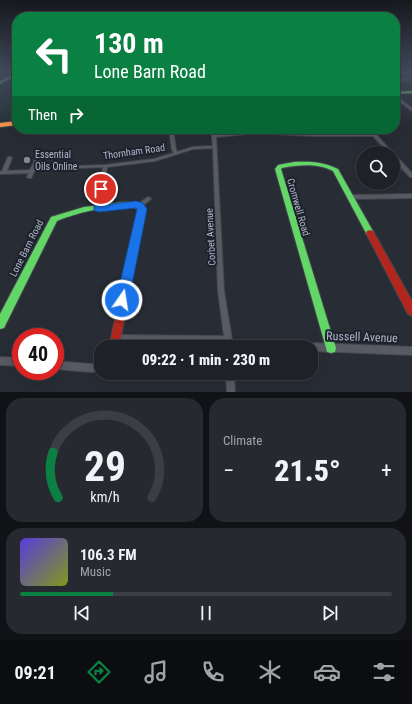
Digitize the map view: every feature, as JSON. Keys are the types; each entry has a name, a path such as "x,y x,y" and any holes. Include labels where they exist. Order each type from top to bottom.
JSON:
{"main road":[{"path":"400,93 412,92"},
{"path":"0,125 12,123"},
{"name":"Cromwell Road","path":"331,348 278,169 280,166 322,164 331,166 336,170 412,310"},
{"name":"Lone Barn Road","path":"0,324 54,219 61,214 131,204 140,205"},
{"path":"116,340 142,212 140,205"}],"street":[{"path":"400,100 412,110"},
{"path":"172,134 174,150 176,153"},
{"path":"214,136 236,134"},
{"path":"284,134 310,136 374,135 384,146"},
{"name":"Corbet Avenue","path":"214,136 222,291 228,340"},
{"name":"Thornham Road","path":"78,167 105,166 154,160 193,148 215,147"},
{"path":"29,177 40,156"},
{"path":"2,172 10,158"},
{"path":"400,163 412,176"},
{"path":"99,209 105,166"},
{"path":"2,172 34,170"},
{"path":"352,197 412,196"},
{"path":"140,205 148,199"},
{"name":"Russell Avenue","path":"318,347 412,351"},
{"path":"0,360 12,361"},
{"path":"64,366 94,368"},
{"path":"230,380 231,392"}],"shaded area":[{"path":"0,90 12,90 12,120 0,121"}],"traffic: fast":[{"path":"400,93 412,92"},
{"path":"331,348 278,169 280,166 294,164 316,164 336,170 370,233"},
{"path":"0,324 54,219 84,210 111,205 124,204 141,207 142,212 130,267"}],"traffic: slow":[{"path":"0,125 12,124"}],"traffic: jam":[{"path":"370,233 412,311"},
{"path":"115,340 130,267"}],"place":[{"name":"Essential Oils Online","path":"27,160"}],"route":[{"path":"101,189 99,209 136,204 140,205 142,209 122,300"}]}
